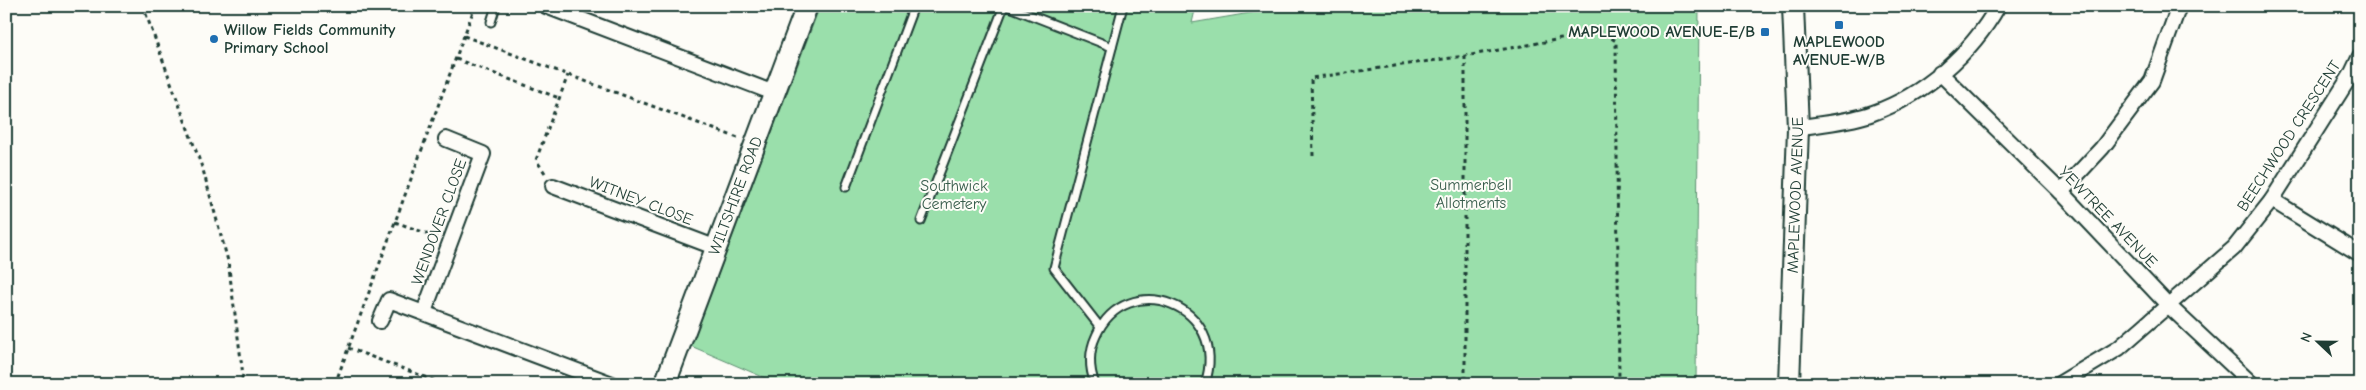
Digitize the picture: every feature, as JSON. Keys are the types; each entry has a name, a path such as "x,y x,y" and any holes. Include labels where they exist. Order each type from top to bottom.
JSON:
{"street":[{"path":"546,6 774,93"},
{"name":"WILTSHIRE ROAD","path":"665,384 807,6"},
{"name":"MAPLEWOOD AVENUE","path":"1790,384 1798,128 1793,6"},
{"path":"1798,128 1872,114 1921,90 1964,52 1998,6"},
{"path":"2061,192 2102,148 2152,81 2179,6"},
{"name":"BEECHWOOD CRESCENT","path":"2059,384 2119,348 2234,248 2272,200 2355,77 2360,56"},
{"name":"YEWTREE AVENUE","path":"1940,73 2061,192 2169,306 2252,384"},
{"name":"WENDOVER CLOSE","path":"424,312 483,154 446,139"},
{"name":"WITNEY CLOSE","path":"553,186 717,248"},
{"path":"2272,200 2360,254"},
{"name":"WENDOVER CLOSE","path":"380,321 389,300 612,384"}],"lane":[{"path":"491,22 496,6"},
{"path":"846,187 914,6"},
{"path":"922,221 1005,6 1112,46"},
{"path":"1100,327 1054,268 1123,6"},
{"path":"1095,384 1090,363 1092,344 1100,327 1114,312 1132,302 1152,299 1172,304 1189,314 1202,329 1210,348 1210,369 1205,384"}],"path":[{"path":"143,6 203,170 228,261 243,375 240,384"},
{"path":"335,384 476,6"},
{"path":"1313,156 1311,78 1464,56 1601,32 1616,41 1619,384"},
{"path":"464,36 755,144"},
{"path":"1464,56 1465,384"},
{"path":"456,58 559,98"},
{"path":"553,186 536,160 568,75"},
{"path":"395,222 450,242"},
{"path":"348,348 444,384"}],"green space":[{"path":"820,6 1196,6 1192,23 1291,6 1699,6 1696,384 779,384 691,346"}],"place":[{"name":"MAPLEWOOD AVENUE-W/B","path":"1839,25"},
{"name":"MAPLEWOOD AVENUE-E/B","path":"1765,32"},
{"name":"Willow Fields Community Primary School","path":"214,39"}],"park label":[{"name":"Summerbell Allotments","path":"1471,194"},
{"name":"Southwick Cemetery","path":"954,195"}]}
